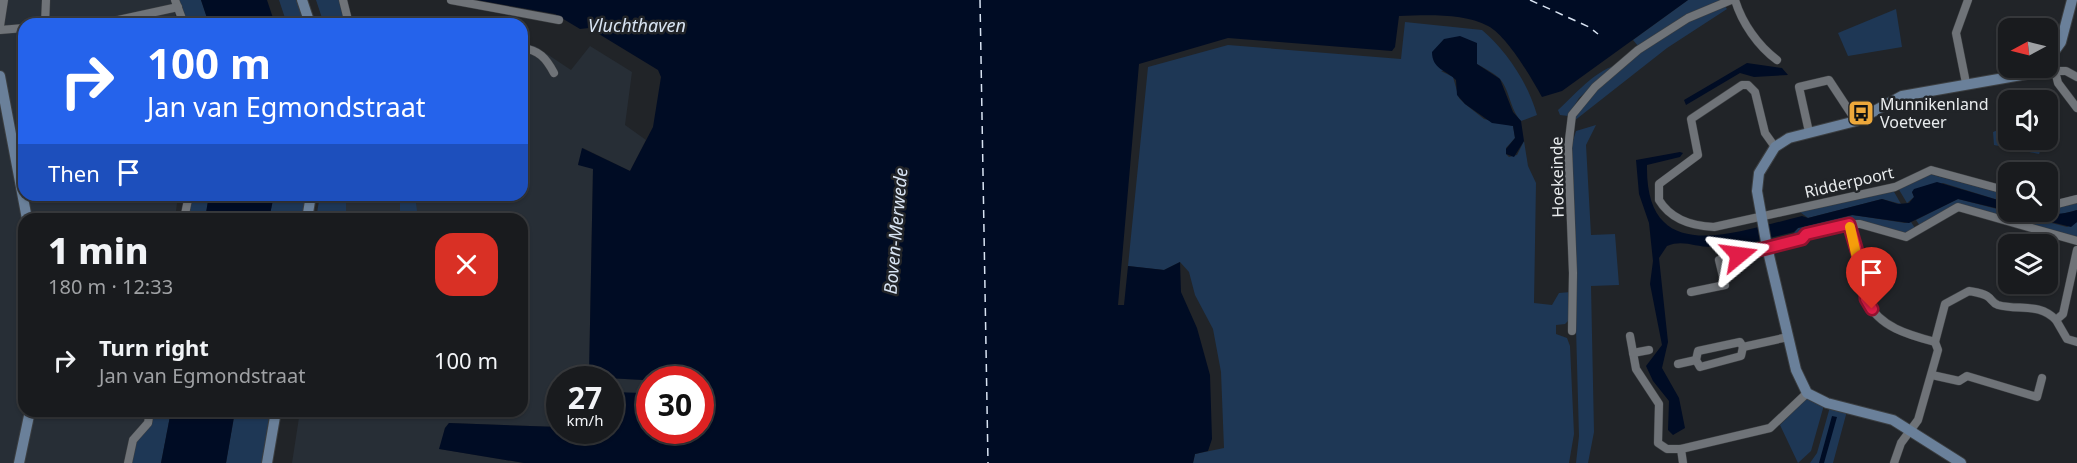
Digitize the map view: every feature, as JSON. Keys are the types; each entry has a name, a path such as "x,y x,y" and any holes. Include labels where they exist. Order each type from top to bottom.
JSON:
{"street":[{"path":"4,0 0,28 18,28"},
{"path":"45,18 46,0"},
{"path":"302,0 308,18"},
{"path":"343,0 348,18"},
{"path":"452,0 559,20"},
{"name":"Hoekeinde","path":"1572,331 1573,273 1568,139 1572,115 1582,99 1638,50 1688,18 1733,0 1738,12 1760,45 1777,60"},
{"path":"1966,83 1956,33 1968,0"},
{"path":"2058,46 2072,0"},
{"path":"124,18 176,4 182,18"},
{"path":"528,50 540,54 554,73"},
{"path":"2058,71 2066,71 2077,77"},
{"path":"0,76 18,171"},
{"path":"1961,463 1893,420 1827,403 1807,393 1796,370 1757,191 1759,173 1774,147 1809,132 1856,121 1902,96 2000,78"},
{"path":"2057,78 2077,108"},
{"path":"1809,132 1798,87 1809,84 1829,80 1856,121"},
{"name":"Ridderpoort","path":"1774,147 1765,133 1755,92 1748,85 1742,85 1691,119 1698,155 1659,184 1658,191 1663,207 1678,220 1697,226 1714,227 1762,219 1895,187 1931,170 1998,188"},
{"path":"2058,204 2077,199"},
{"path":"1691,292 1725,285 1719,260 1767,243 1802,239 1806,234 1849,224 1860,224 1906,237 1958,207 2077,241"},
{"path":"1849,224 1865,278 1866,299 1879,320 1892,324 1902,333 1935,342"},
{"path":"2056,320 2063,314 2077,250"},
{"path":"1894,463 1901,442 1918,420 1938,350 1935,342 1945,304 1968,291 1987,296 1994,304 2018,309 2027,306 2048,312 2056,320 2067,339 2077,342"},
{"path":"1630,336 1640,378 1659,404 1658,443 1662,448 1681,449 1770,428 1807,393"},
{"path":"1743,347 1788,337"},
{"path":"1740,342 1743,347 1741,356 1734,358 1700,367 1696,360 1698,351 1740,342"},
{"path":"1633,353 1649,350"},
{"path":"1678,364 1696,360"},
{"path":"1932,375 1959,381 1967,376 2037,397 2042,378"},
{"path":"19,463 29,417"},
{"path":"128,463 133,440 148,423 149,417"},
{"path":"267,463 275,417"},
{"path":"1681,449 1683,463"}],"shaded area":[{"path":"0,0 174,0 176,18 18,18 18,201 177,201 176,213 18,213 18,417 146,417 134,463 0,463"},
{"path":"176,0 201,0 207,18 182,18"},
{"path":"279,0 297,0 303,18 285,18"},
{"path":"316,0 341,0 344,18 322,18"},
{"path":"1688,0 1721,0 1682,17 1639,47 1633,40"},
{"path":"1725,6 1727,9 1667,48 1574,121 1591,96 1623,66 1686,21"},
{"path":"1896,9 1902,47 1848,56 1838,33"},
{"path":"1405,22 1482,30 1508,58 1529,92 1537,115 1521,121 1502,82 1491,72 1477,64 1441,71 1453,77 1459,98 1484,119 1513,126 1515,138 1506,148 1506,154 1509,157 1517,155 1524,141 1528,166 1536,183 1534,303 1552,305 1559,293 1571,292 1569,320 1565,324 1556,325 1556,334 1567,338 1570,346 1574,434 1569,463 1193,463 1195,454 1224,448 1221,372 1213,329 1195,295 1189,272 1180,262 1164,270 1128,266 1148,67 1228,45 1401,59"},
{"path":"528,45 535,46 571,70 590,46 632,72 625,125 646,140 630,171 583,148 578,164 593,168 589,366 546,366 546,427 449,423 445,428 440,449 524,463 292,463 299,417 528,417 528,213 331,213 333,201 528,201"},
{"path":"1616,65 1579,98 1568,116 1560,115 1558,110 1585,84 1599,73"},
{"path":"1596,125 1586,145 1591,235 1615,234 1619,285 1591,286 1594,432 1588,463 1576,463 1579,436 1571,147 1576,131"},
{"path":"1998,130 1998,146 1994,145 1993,132"},
{"path":"2019,150 2041,150 2039,154"},
{"path":"1929,174 1998,192 1998,200 1943,183 1912,192 1914,197 1907,203 1898,188"},
{"path":"1893,190 1901,204 1882,199 1808,218 1800,212"},
{"path":"1958,199 1998,209 1998,215 1963,205 1920,226 1916,220"},
{"path":"188,201 208,201 206,213 186,213"},
{"path":"273,201 306,201 304,213 270,213"},
{"path":"319,201 346,201 346,213 317,213"},
{"path":"400,201 416,201 417,213 400,213"},
{"path":"2077,202 2077,210 2058,215 2058,205"},
{"path":"1853,215 1911,222 1915,228 1906,233 1859,220 1791,237 1798,228"},
{"path":"2024,222 2048,222 2067,227 2077,222 2077,237"},
{"path":"624,379 636,380 636,394 624,393"},
{"path":"1806,398 1824,405 1811,451 1798,463 1780,425"},
{"path":"1830,407 1847,411 1833,463 1810,463 1817,453"},
{"path":"147,417 170,417 161,463 127,463 131,449"},
{"path":"234,417 269,417 262,463 226,463"}],"water":[{"path":"201,0 267,0 273,18 207,18"},
{"path":"477,0 1688,0 1562,91 1542,97 1518,58 1495,31 1468,19 1445,16 1399,16 1395,47 1392,51 1228,38 1139,64 1118,305 1124,305 1128,266 1164,270 1180,262 1181,292 1197,328 1210,375 1212,439 1208,451 1195,454 1193,463 524,463 439,449 445,428 449,423 546,427 546,444 624,444 624,392 636,393 636,444 714,444 714,366 636,366 636,380 624,379 624,366 589,366 593,169 578,165 582,148 630,171 653,127 661,77 658,70 589,28 580,29 555,14"},
{"path":"1460,36 1477,43 1477,64 1500,79 1513,112 1521,121 1524,141 1514,157 1506,154 1506,149 1515,138 1513,126 1492,123 1465,104 1457,95 1456,80 1434,62 1432,52 1444,39"},
{"path":"1747,63 1782,68 1788,75 1754,77 1740,73 1686,105 1684,100"},
{"path":"1683,153 1680,157 1647,165 1650,198 1661,219 1678,231 1700,236 1750,229 1802,216 1808,218 1882,199 1898,204 1909,203 1914,197 1912,192 1914,189 1937,182 1998,200 1998,209 1958,199 1909,223 1852,215 1744,244 1708,247 1679,243 1667,246 1659,258 1668,342 1662,368 1679,398 1685,428 1673,435 1668,430 1669,401 1653,381 1646,366 1662,345 1650,284 1653,261 1649,223 1639,194 1636,160"},
{"path":"208,201 273,201 270,213 206,213"},
{"path":"2077,210 2077,222 2071,227 2051,222 2058,222 2058,213"},
{"path":"1832,416 1837,417 1824,463 1819,463"},
{"path":"170,417 234,417 226,463 161,463"}],"ferry route":[{"path":"980,0 988,463"},
{"path":"1530,0 1589,27 1598,34"}],"slow traffic":[{"path":"1850,227 1859,267"}],"place":[{"name":"Munnikenland Voetveer","path":"1861,113"}],"route":[{"path":"1739,255 1802,239 1806,234 1849,224 1859,267 1865,278 1866,299 1872,309"}],"water label":[{"name":"Vluchthaven","path":"637,26"},
{"name":"Boven-Merwede","path":"896,231"}]}
